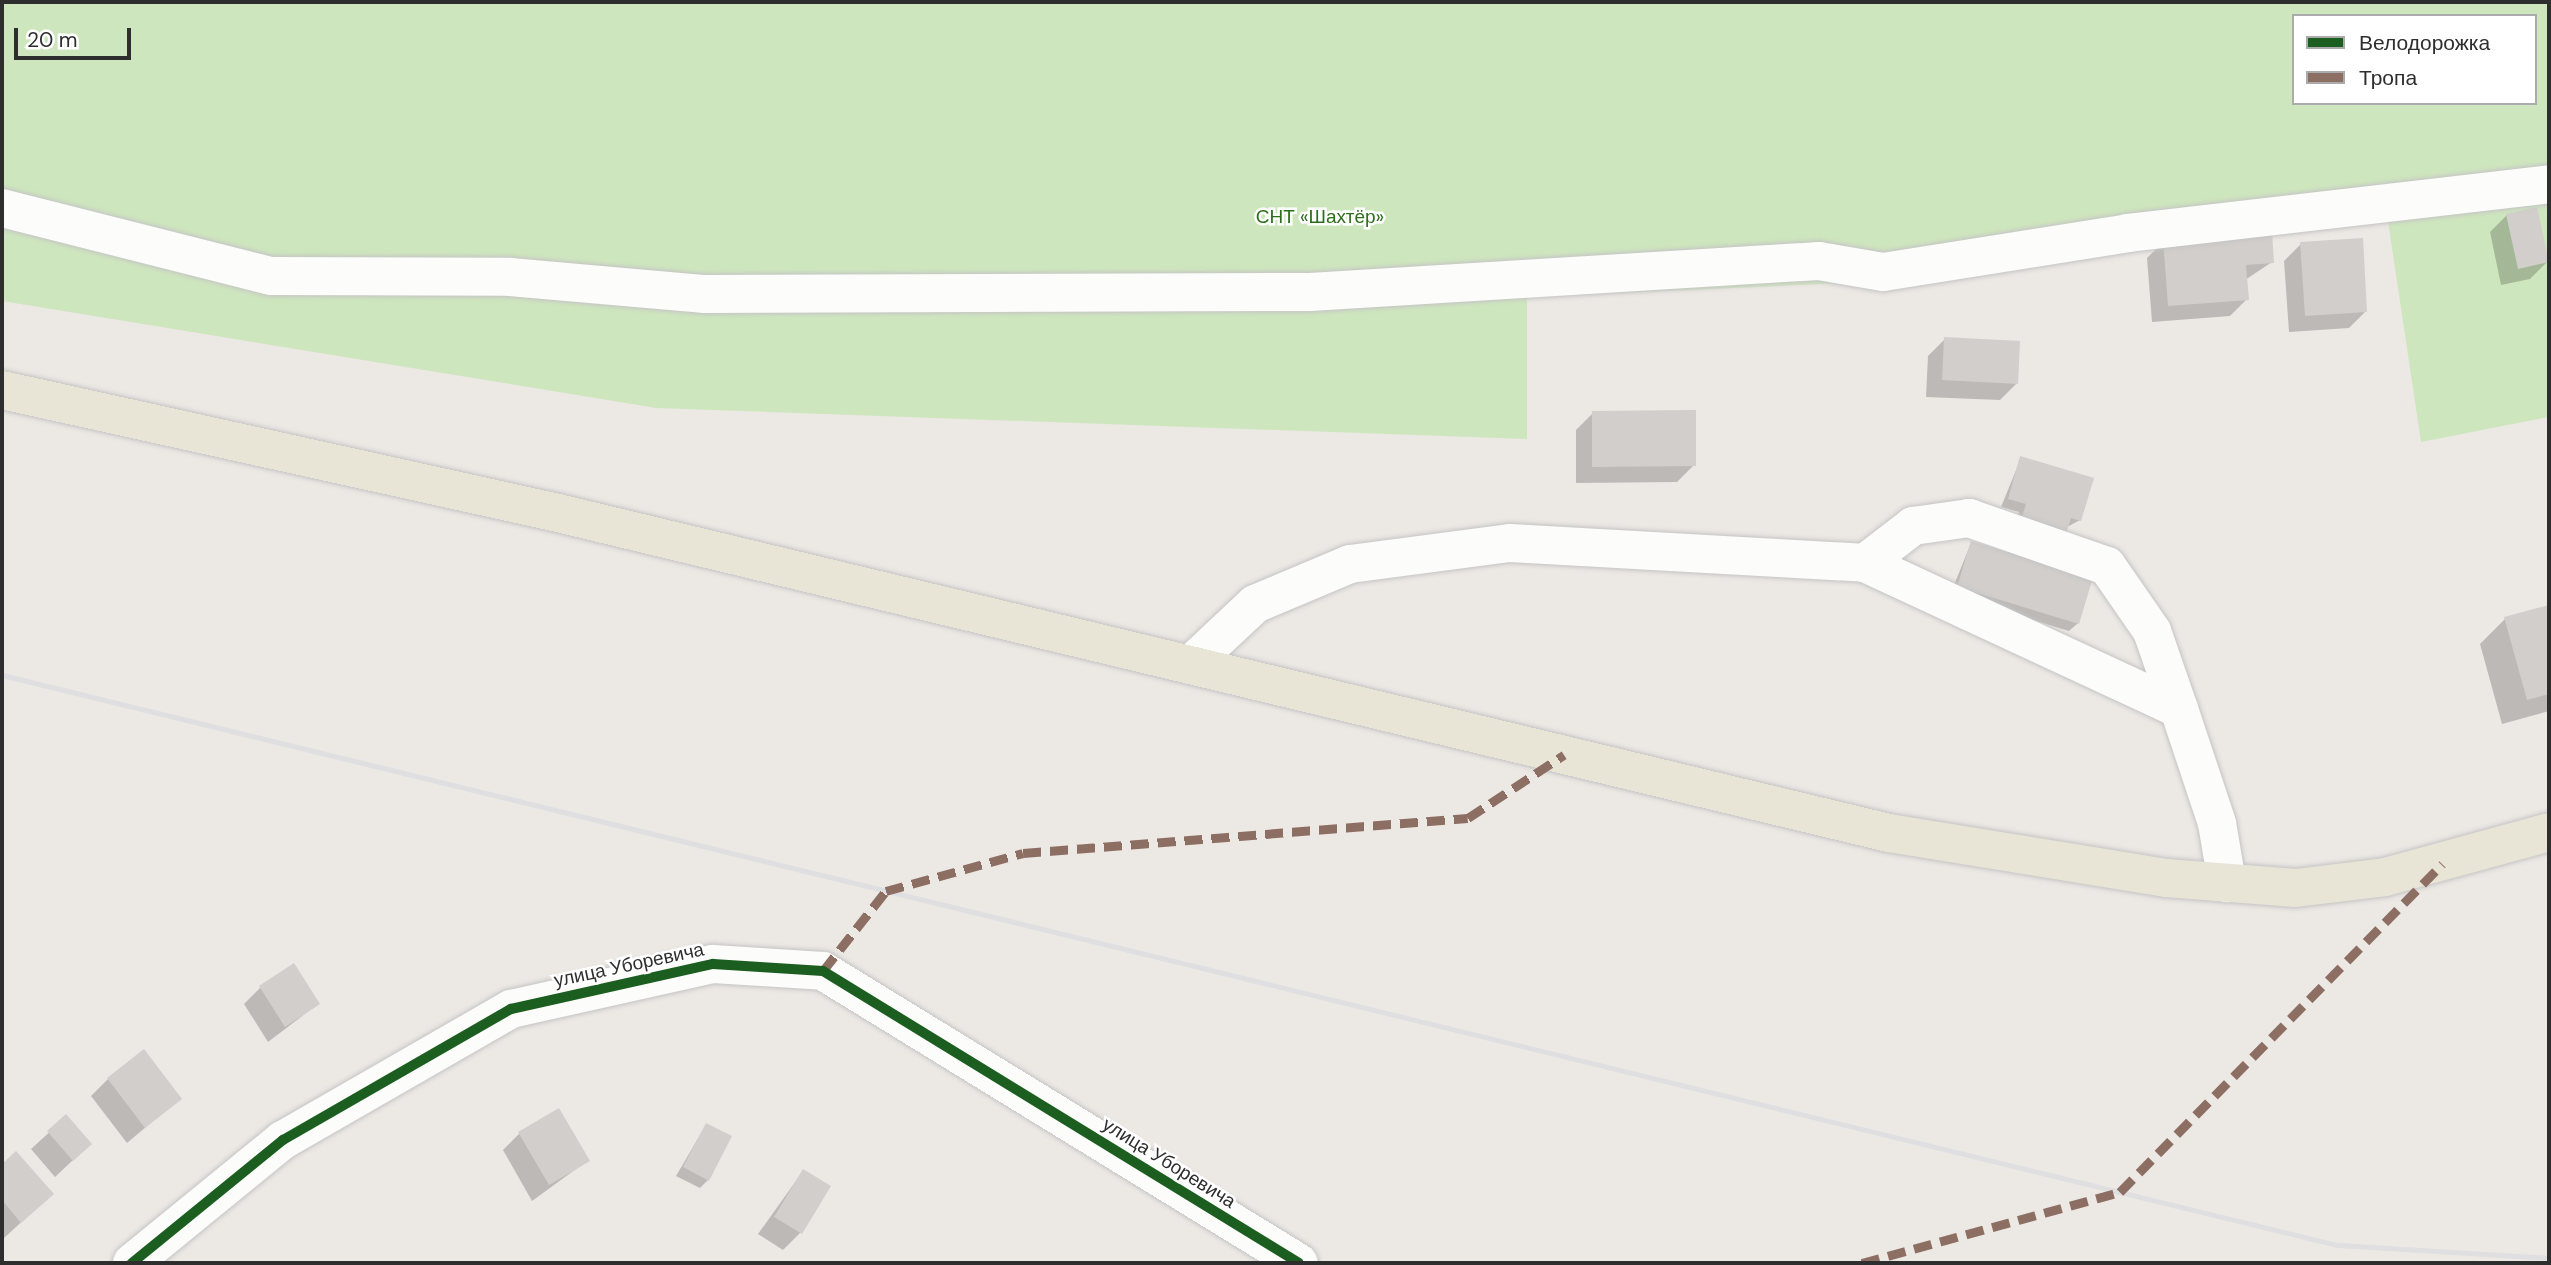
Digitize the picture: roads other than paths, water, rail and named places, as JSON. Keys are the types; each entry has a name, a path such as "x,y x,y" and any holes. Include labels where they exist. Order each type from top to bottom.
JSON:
{"main road":[{"path":"2,390 558,513 1889,833 2227,883 2296,888 2385,877 2549,832"}],"street":[{"path":"2,208 271,276 510,276 705,294 1310,292 1819,261 1883,272 2128,233 2549,184"},
{"path":"1865,563 1913,526 1969,518 2107,566 2152,631 2217,823 2227,883"},
{"path":"1190,665 1255,604 1350,564 1510,543 1865,563 2179,709"},
{"name":"улица Уборевича","path":"132,1263 283,1140 510,1009 713,964 823,971 1299,1263"}],"railway":[{"path":"2,675 2337,1245 2549,1258"}],"park label":[{"name":"СНТ «Шахтёр»","path":"1320,217"}]}
